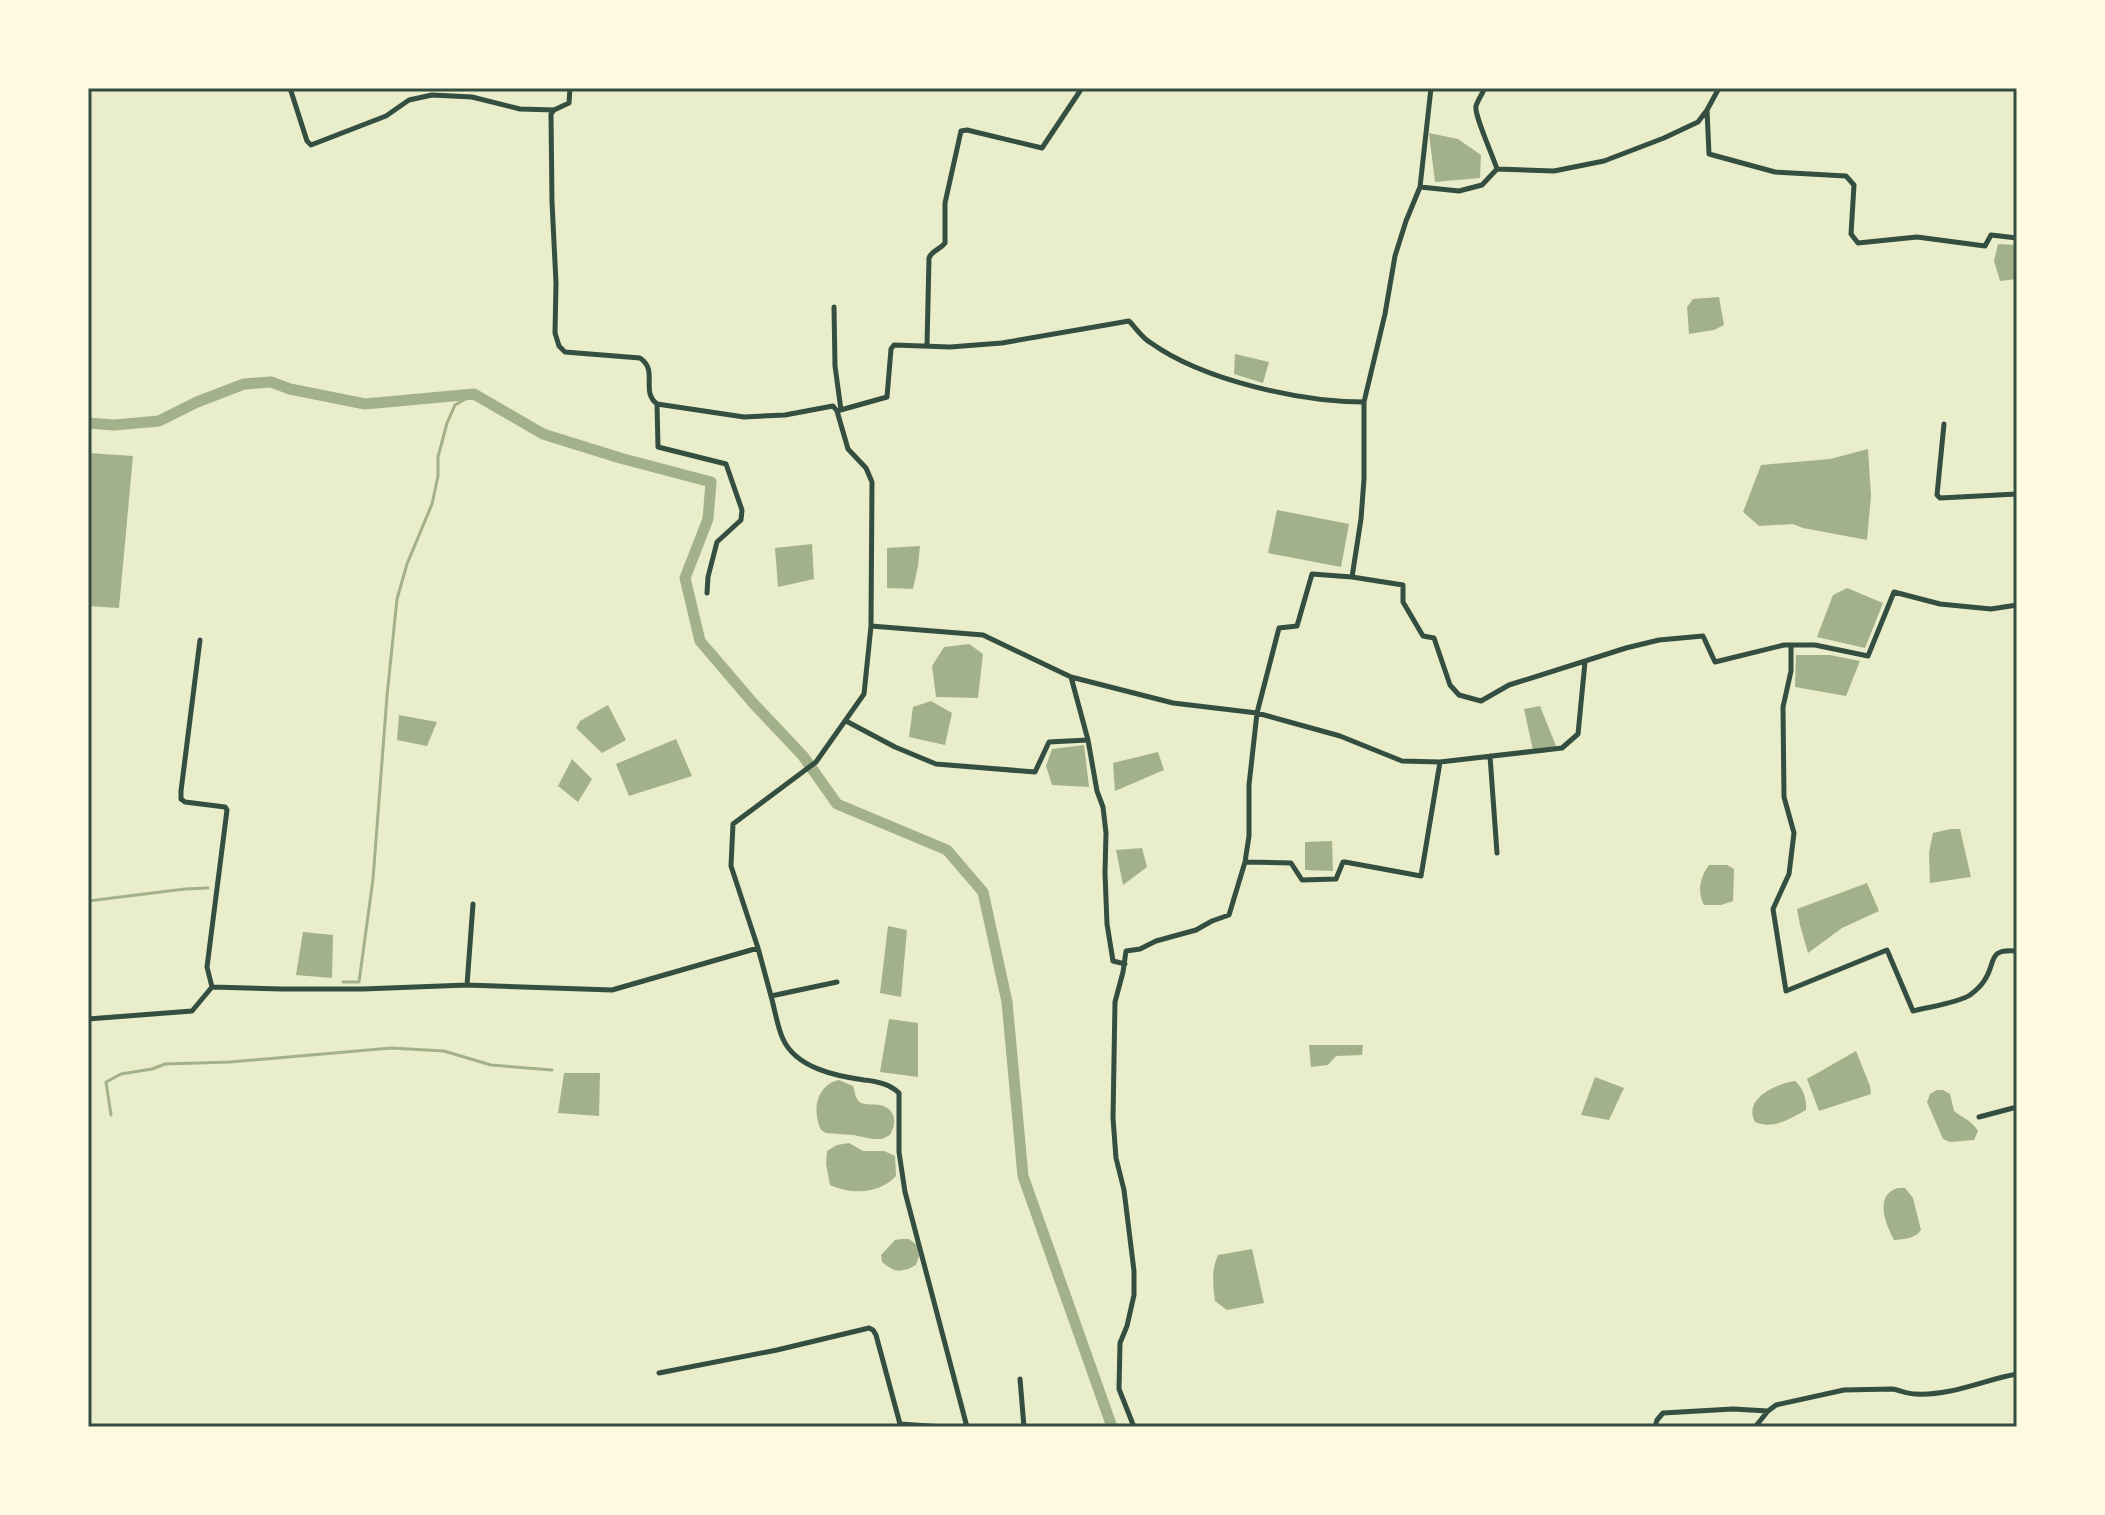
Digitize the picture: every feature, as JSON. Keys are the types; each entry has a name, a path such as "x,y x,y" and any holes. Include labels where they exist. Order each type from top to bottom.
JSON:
{"street":[{"path":"290,88 311,145 386,116 409,100 432,95 472,97 520,109 554,110 569,103 570,88"},
{"path":"927,346 929,258 931,252 945,243 945,203 961,131 1042,148 1082,88"},
{"path":"1352,577 1364,479 1364,402 1395,256 1420,187 1431,88"},
{"path":"1485,88 1475,108 1476,116 1497,169"},
{"path":"1420,187 1459,191 1482,185 1497,169 1554,171 1604,161 1698,122 1719,88"},
{"path":"554,110 551,114 552,202 555,333 559,346 565,352 640,358 649,366 650,397 657,404 744,417 785,415 830,405 839,411"},
{"path":"1707,110 1709,154 1775,172 1846,176 1854,185 1851,234 1858,243 1917,237 1985,246 1991,235 2017,238"},
{"path":"834,307 839,411 848,449 866,468 872,482 871,626 864,694 816,762 733,824 731,866 784,1041 804,1063 837,1076 893,1087 899,1093 899,1152 905,1192 967,1427"},
{"path":"839,411 887,397 891,349 894,345 950,347 1002,343 1129,321 1148,342 1180,360 1242,383 1337,402 1364,402"},
{"path":"657,404 658,447 726,464 742,510 741,520 717,542 707,593"},
{"path":"1944,424 1937,495 1940,498 2017,494"},
{"path":"1134,1427 1119,1389 1120,1343 1134,1295 1134,1271 1124,1190 1116,1158 1113,1118 1115,1002 1126,951 1196,930 1229,915 1245,862 1249,836 1249,785 1257,713 1279,628 1297,626 1312,574 1403,585 1403,602 1423,636 1434,638 1450,685 1459,695 1481,701 1509,685 1659,640 1703,636 1715,662 1784,645 1815,645 1868,656 1894,592 1940,604 1991,609 2017,605"},
{"path":"871,626 983,635 1071,677 1173,703 1257,713 1340,736 1402,761 1440,762 1562,748 1578,734 1585,662"},
{"path":"200,640 181,799 225,807 227,810 207,967 212,987"},
{"path":"1791,645 1791,671 1783,707 1784,797 1794,833 1789,874 1773,909 1786,991 1887,950 1913,1011 1967,997 1984,981 1998,952 2017,951"},
{"path":"1071,677 1103,807 1107,924 1113,961 1125,964"},
{"path":"846,721 936,764 1035,772 1049,742 1088,740"},
{"path":"1490,756 1497,853"},
{"path":"1245,862 1291,863 1302,880 1336,879 1343,862 1421,876 1440,762"},
{"path":"467,985 473,904"},
{"path":"212,987 363,989 467,985 612,990 758,948"},
{"path":"771,996 837,982"},
{"path":"88,1019 192,1011 212,987"},
{"path":"1979,1117 2017,1107"},
{"path":"659,1373 869,1328 876,1335 900,1424 943,1427"},
{"path":"1755,1427 1776,1405 1844,1390 1896,1389 1904,1393 1943,1393 2017,1374"},
{"path":"1020,1379 1024,1427"},
{"path":"1655,1427 1663,1413 1733,1409 1768,1411"}],"shaded area":[{"path":"1429,133 1458,139 1481,155 1480,178 1435,182"},
{"path":"1998,244 2017,245 2017,279 2000,281 1994,261"},
{"path":"1719,297 1724,325 1689,334 1687,307 1693,299"},
{"path":"1235,354 1269,362 1263,383 1234,374"},
{"path":"1868,449 1871,496 1867,540 1793,524 1759,526 1743,512 1761,465 1830,459"},
{"path":"88,453 133,456 119,608 88,606"},
{"path":"1277,510 1349,524 1341,567 1268,553"},
{"path":"812,544 814,579 778,587 775,548"},
{"path":"920,546 913,589 887,588 887,548"},
{"path":"1847,588 1883,603 1865,648 1817,637 1833,595"},
{"path":"969,644 983,654 978,698 936,697 932,666 944,647"},
{"path":"1796,655 1830,655 1860,661 1846,696 1795,687"},
{"path":"931,701 952,713 945,745 909,737 913,707"},
{"path":"608,705 626,740 602,753 576,728 580,721"},
{"path":"1540,706 1556,746 1533,750 1524,709"},
{"path":"399,715 437,722 427,746 397,740"},
{"path":"676,739 692,776 629,796 616,764"},
{"path":"1084,745 1089,787 1052,785 1046,766 1052,749"},
{"path":"1158,752 1164,770 1115,791 1113,763"},
{"path":"572,759 592,779 578,802 558,786"},
{"path":"1960,829 1971,877 1930,883 1929,853 1933,833"},
{"path":"1332,841 1333,871 1305,870 1305,842"},
{"path":"1142,848 1147,867 1123,885 1116,850"},
{"path":"1709,865 1727,865 1734,869 1733,901 1704,905 1700,885"},
{"path":"1867,883 1879,911 1842,928 1808,953 1797,909"},
{"path":"888,926 907,930 901,997 880,993"},
{"path":"303,932 333,935 332,978 296,975"},
{"path":"889,1019 918,1023 918,1077 880,1072"},
{"path":"1309,1045 1363,1045 1362,1055 1336,1056 1328,1065 1311,1067"},
{"path":"1856,1051 1871,1094 1819,1111 1807,1079"},
{"path":"564,1073 600,1073 599,1116 558,1113"},
{"path":"1595,1077 1624,1088 1609,1120 1581,1115"},
{"path":"839,1080 853,1086 861,1103 880,1105 892,1113 894,1126 890,1135 872,1139 821,1130 817,1115 818,1100 825,1087"},
{"path":"1795,1081 1804,1094 1806,1110 1776,1124 1755,1122 1752,1114 1757,1100 1770,1089"},
{"path":"1937,1090 1950,1094 1954,1111 1976,1128 1978,1131 1974,1140 1950,1142 1943,1139 1927,1102 1930,1094"},
{"path":"849,1143 863,1151 884,1151 895,1156 896,1176 882,1186 865,1191 830,1185 827,1151"},
{"path":"1898,1188 1905,1188 1913,1198 1921,1230 1912,1237 1894,1240 1887,1226 1884,1203 1886,1197"},
{"path":"909,1239 917,1245 919,1256 916,1265 898,1271 882,1262 881,1255 895,1240"},
{"path":"1252,1249 1264,1303 1227,1310 1215,1301 1213,1272 1218,1255"}],"waterway":[{"path":"88,423 114,425 159,421 244,384 271,382 290,389 365,404 474,394 543,434 711,482 708,519 685,578 700,641 803,756 837,804 947,850 983,892 1007,1002 1023,1176 1112,1427"},
{"path":"343,982 359,982 373,879 397,599 407,564 432,504 438,476 438,457 447,423 455,405 474,394"},
{"path":"88,901 208,888"},
{"path":"111,1115 106,1082 121,1074 165,1064 230,1062 391,1048 444,1051 491,1065 552,1070"}]}
